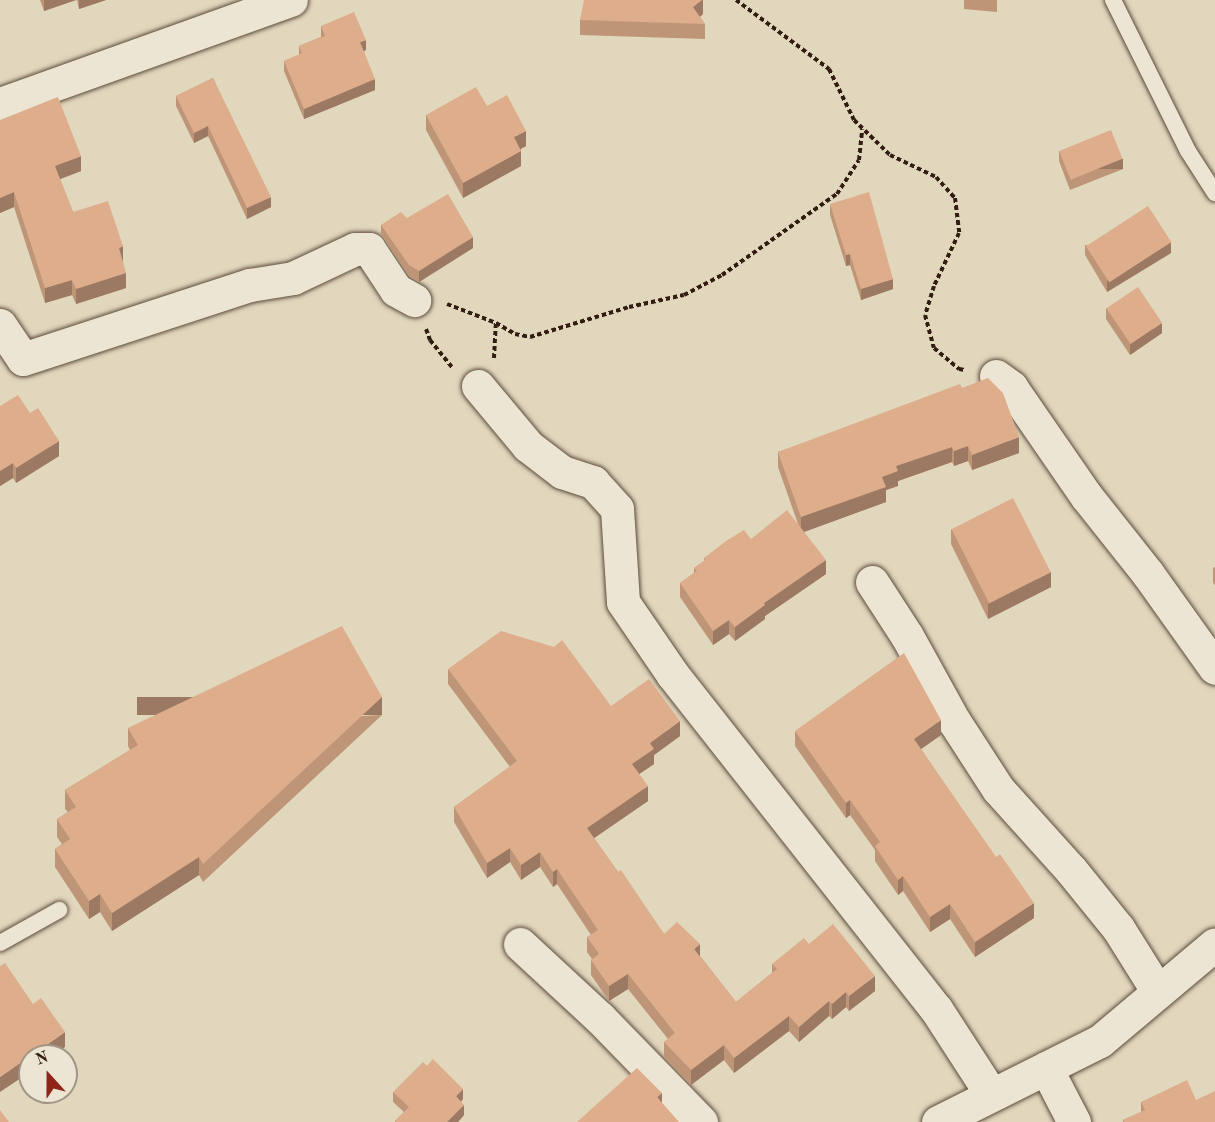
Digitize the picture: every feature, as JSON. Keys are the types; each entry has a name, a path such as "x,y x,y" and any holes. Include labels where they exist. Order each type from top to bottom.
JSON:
{"street":[{"path":"0,104 291,0"},
{"path":"0,325 23,359 250,285 293,278 356,249 369,249 396,290 414,300"},
{"path":"996,376 1011,387 1087,497 1148,574 1215,668"},
{"path":"478,386 528,446 562,472 593,482 617,509 623,602 673,675 936,1010 991,1094"},
{"path":"872,582 907,636 954,721 998,789 1071,870 1118,928 1158,992"},
{"path":"520,944 600,1018 701,1122"},
{"path":"938,1122 1101,1041 1215,944"},
{"path":"1046,1068 1074,1122"}],"lane":[{"path":"1113,0 1188,151 1215,193"},
{"path":"0,943 59,910"}],"path":[{"path":"736,0 829,69 854,120 890,155 936,177 955,198 959,233 934,286 925,315 934,348 942,355 959,369 996,376"},
{"path":"478,386 452,367 430,340 414,300 441,302 496,323 515,334 530,338 629,307 684,295 723,276 837,194 859,160 862,129"}],"building":[{"path":"584,0 702,0 693,7 705,24 580,20"},
{"path":"354,12 366,40 360,42 375,79 304,109 284,61 302,53 299,46 325,36 321,26"},
{"path":"213,78 271,197 247,208 208,126 194,133 176,96"},
{"path":"476,87 487,106 507,95 526,131 514,137 521,151 463,183 426,115"},
{"path":"58,97 81,156 55,166 73,212 108,201 123,246 119,248 126,273 76,289 72,280 45,288 14,192 0,198 0,120"},
{"path":"1111,130 1123,159 1071,180 1059,151"},
{"path":"869,192 893,279 861,289 850,254 846,255 830,204"},
{"path":"448,194 473,237 419,271 409,265 381,225 401,212 407,218"},
{"path":"1148,206 1171,242 1109,282 1086,246"},
{"path":"1138,287 1162,323 1131,344 1106,308"},
{"path":"988,378 1003,393 1019,437 972,455 968,446 954,451 952,447 896,466 898,471 882,477 886,487 801,517 778,452 960,384 962,388"},
{"path":"18,395 30,413 38,408 59,441 16,468 13,463 0,471 0,406"},
{"path":"1013,498 1051,572 989,603 952,529"},
{"path":"787,510 826,560 764,603 765,605 735,627 729,620 713,631 680,583 697,571 694,568 726,541 744,530 751,539"},
{"path":"342,626 382,697 203,864 199,857 112,913 100,894 89,901 55,849 70,839 57,819 76,807 65,790 138,745 128,728"},
{"path":"501,631 554,647 562,640 611,706 649,679 680,721 650,743 654,749 632,764 648,786 587,828 618,872 621,870 664,934 677,922 700,944 694,949 736,1002 777,969 772,964 804,938 809,944 833,924 875,976 849,996 846,992 832,1004 829,1001 799,1027 789,1016 734,1058 724,1045 691,1070 664,1042 675,1033 628,974 609,986 591,960 599,954 587,937 598,930 557,869 553,872 540,852 521,865 510,848 487,863 454,807 517,761 448,669"},
{"path":"904,653 941,720 914,739 996,857 1000,854 1034,903 975,942 950,904 930,917 903,876 898,880 875,846 880,842 850,800 846,803 795,731"},
{"path":"5,963 33,1004 41,998 65,1032 48,1044 18,1044 18,1065 0,1077 0,966"},
{"path":"433,1059 463,1089 456,1096 464,1105 447,1122 395,1121 409,1107 393,1092 423,1062 427,1066"},
{"path":"637,1068 662,1093 657,1097 679,1122 577,1122"},
{"path":"1187,1080 1196,1100 1215,1091 1215,1122 1124,1122 1123,1120 1145,1110 1141,1102"},
{"path":"0,1110 9,1122 0,1122"}]}
